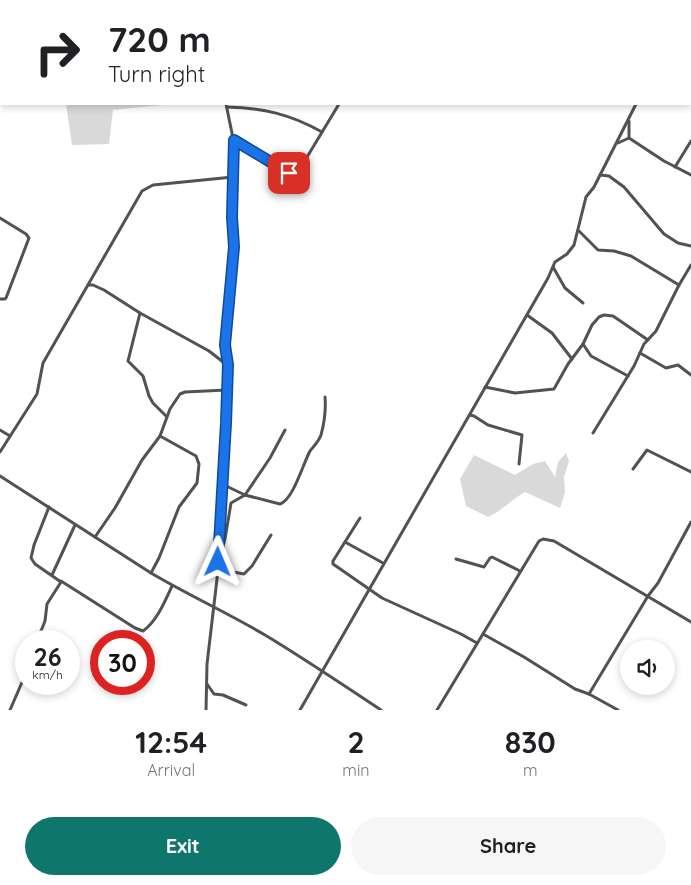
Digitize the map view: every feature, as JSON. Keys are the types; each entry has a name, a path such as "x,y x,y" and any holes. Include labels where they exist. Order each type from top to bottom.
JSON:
{"street":[{"path":"206,710 207,664 218,562 228,365 226,338 234,247 232,217 234,140 227,105 282,114 322,132"},
{"path":"234,140 293,174 301,167 338,105"},
{"path":"300,710 383,563 448,456 553,266 572,249 586,197 600,175 635,105"},
{"path":"629,117 629,138"},
{"path":"616,144 621,140 629,138 691,175"},
{"path":"675,167 691,141"},
{"path":"600,175 609,176 624,187 632,199 664,234 678,243 691,246"},
{"path":"0,452 38,389 43,363 144,188 153,185 233,177"},
{"path":"0,218 26,234 29,238 6,298 0,298"},
{"path":"578,231 598,250 614,251 631,256 679,285"},
{"path":"593,433 648,340 656,331 691,265"},
{"path":"553,266 566,288 583,303"},
{"path":"88,285 97,286 140,313 209,351 228,365"},
{"path":"140,313 128,361 143,376 153,403 166,416"},
{"path":"527,315 552,333 572,359"},
{"path":"485,387 509,392 551,390 583,344 596,320 604,315 616,318 648,340"},
{"path":"583,344 591,356 628,376"},
{"path":"640,353 666,368 678,365 691,375"},
{"path":"95,537 115,508 142,460 160,436 166,416 176,399 182,393 226,390"},
{"path":"222,484 245,494 280,504 284,502 288,498 311,450 320,437 326,403 325,397"},
{"path":"469,415 473,415 488,425 522,436 519,464"},
{"path":"0,430 10,436"},
{"path":"218,562 225,539 231,504 245,494 270,458 284,430"},
{"path":"151,573 179,508 197,483 199,464 196,456 160,436"},
{"path":"634,469 647,450 691,472"},
{"path":"0,476 172,586 214,606 283,646 380,710"},
{"path":"49,507 31,558 35,564 61,581 135,628 143,631 161,609 172,586"},
{"path":"360,518 333,561 333,564 396,606 461,634 477,643"},
{"path":"589,694 648,596 658,583 691,522"},
{"path":"52,574 76,525"},
{"path":"217,569 244,574 252,566 271,535"},
{"path":"437,710 520,571 542,538 547,539 691,622"},
{"path":"345,542 383,563"},
{"path":"456,559 484,567 492,557 520,571"},
{"path":"41,630 45,621 46,604 61,581"},
{"path":"483,634 575,689 589,694 618,710"},
{"path":"206,684 214,694 246,705"},
{"path":"10,710 16,695"}],"shaded area":[{"path":"66,105 162,105 113,110 109,144 72,145"},
{"path":"566,453 569,461 564,477 565,493 560,508 525,492 488,517 466,506 460,479 474,455 515,475 533,464 545,461 555,477 558,462"}],"route":[{"path":"218,562 218,531 222,499 228,365 225,345 234,247 232,217 234,140 289,173"}]}
